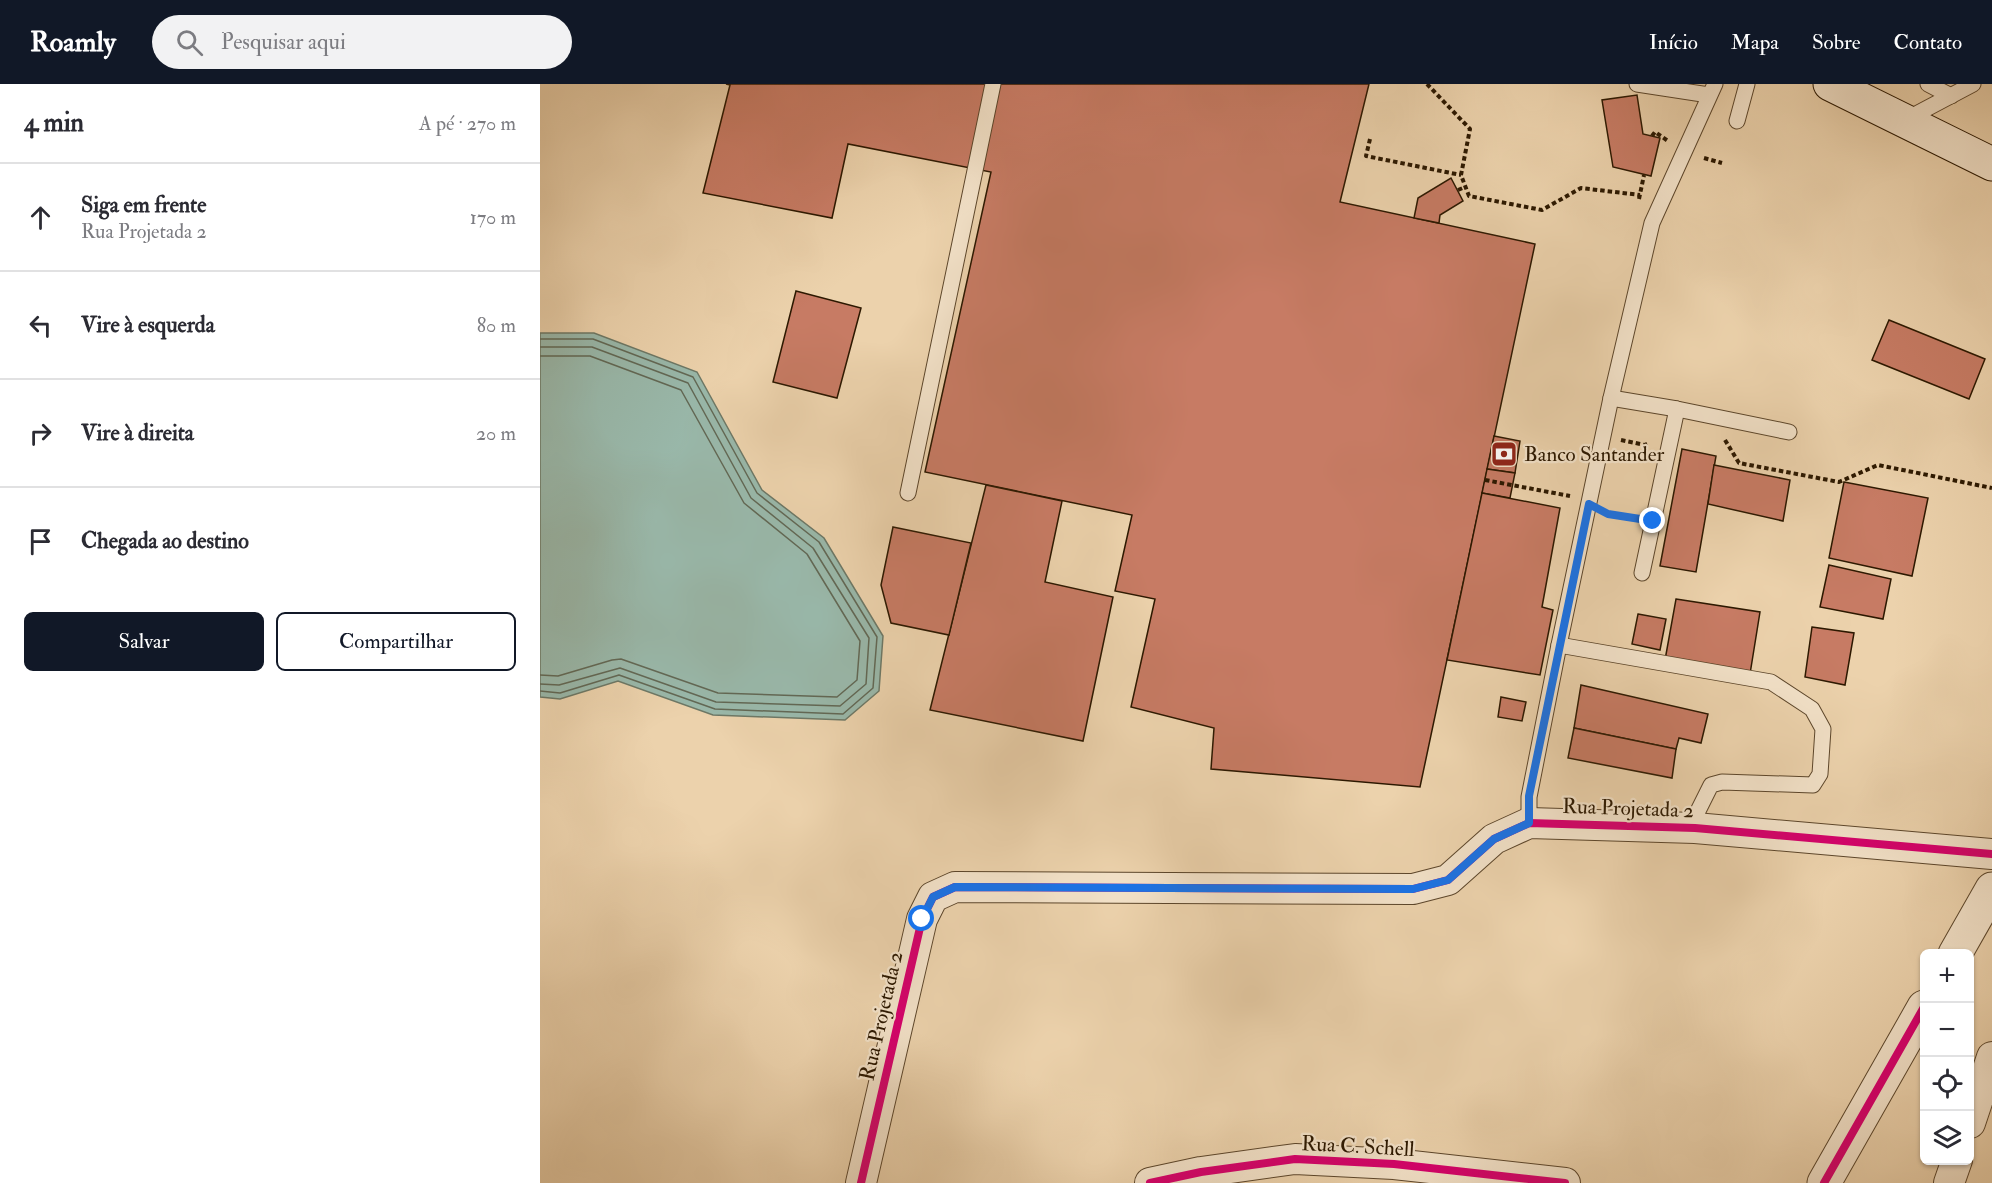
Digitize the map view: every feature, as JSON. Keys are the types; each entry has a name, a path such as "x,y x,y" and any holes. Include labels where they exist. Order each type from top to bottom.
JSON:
{"street":[{"path":"1830,84 1992,164"},
{"name":"Rua Projetada 2","path":"861,1183 922,919 933,897 955,887 1413,889 1448,880 1494,839 1529,823 1695,828 1992,854"},
{"path":"1958,949 1992,889"},
{"path":"1824,1183 1919,1028"},
{"path":"1973,1111 1983,1064"},
{"name":"Rua C. Schell","path":"1150,1183 1201,1172 1295,1159 1395,1164 1565,1183"},
{"path":"1949,1183 1956,1165"}],"lane":[{"path":"908,493 993,84"},
{"path":"1529,823 1529,796 1559,645 1611,398 1652,223 1712,89 1637,84"},
{"path":"1737,121 1748,84"},
{"path":"1928,84 1951,96"},
{"path":"1905,120 1973,84"},
{"path":"1611,398 1789,432"},
{"path":"1642,573 1677,409"},
{"path":"1559,645 1771,682 1812,709 1823,729 1820,774 1813,786 1722,782 1711,786 1698,811 1695,828"}],"path":[{"path":"1427,84 1470,129 1461,176 1469,196 1542,210 1581,188 1640,195"},
{"path":"1370,139 1366,156 1461,176"},
{"path":"1637,205 1644,175"},
{"path":"1458,190 1465,186"},
{"path":"1620,440 1646,445 1671,435"},
{"path":"1724,439 1739,463 1839,482 1878,465 1992,488"},
{"path":"1485,480 1572,496 1608,514 1653,521"}],"water":[{"path":"540,333 594,333 697,372 762,490 824,538 883,636 879,691 845,720 713,715 618,681 560,699 540,697"}],"building":[{"path":"726,84 1369,84 1340,202 1535,244 1420,787 1211,769 1214,728 1131,707 1155,599 1115,591 1132,515 925,472 991,172 848,144 832,218 703,193 730,85"},
{"path":"1637,95 1643,134 1660,138 1651,176 1613,167 1602,100"},
{"path":"1451,178 1463,201 1440,215 1439,223 1414,218 1418,198"},
{"path":"796,291 861,308 837,398 773,382"},
{"path":"1889,320 1985,359 1969,399 1872,360"},
{"name":"Banco Santander","path":"1494,436 1520,441 1515,473 1487,469"},
{"path":"1682,449 1716,456 1696,572 1660,566"},
{"path":"1714,465 1790,480 1783,521 1708,504"},
{"path":"1487,469 1515,473 1510,498 1482,493"},
{"path":"1844,482 1928,498 1912,576 1829,558"},
{"path":"986,485 1062,501 1045,582 1113,597 1083,741 930,710"},
{"path":"1482,493 1560,508 1542,607 1553,610 1540,675 1447,660"},
{"path":"893,527 971,543 949,635 891,623 881,585"},
{"path":"1829,565 1891,579 1883,619 1820,607"},
{"path":"1676,599 1760,612 1750,674 1665,660"},
{"path":"1638,614 1666,619 1660,650 1632,644"},
{"path":"1812,627 1854,633 1845,685 1805,677"},
{"path":"1581,685 1708,714 1701,743 1679,738 1676,749 1574,728"},
{"path":"1501,697 1526,702 1522,721 1498,717"},
{"path":"1574,728 1676,749 1672,778 1568,758"}],"cycle path":[{"path":"861,1183 922,919 933,897 955,887 1413,889 1448,880 1494,839 1529,823 1695,828 1992,854"},
{"path":"1824,1183 1920,1014"},
{"path":"1150,1183 1201,1172 1295,1159 1394,1164 1565,1183"}],"place":[{"name":"Banco Santander","path":"1504,454"}],"route":[{"path":"922,919 933,897 955,887 1413,889 1448,880 1494,839 1529,823 1529,796 1589,504 1608,514 1653,521"}]}
